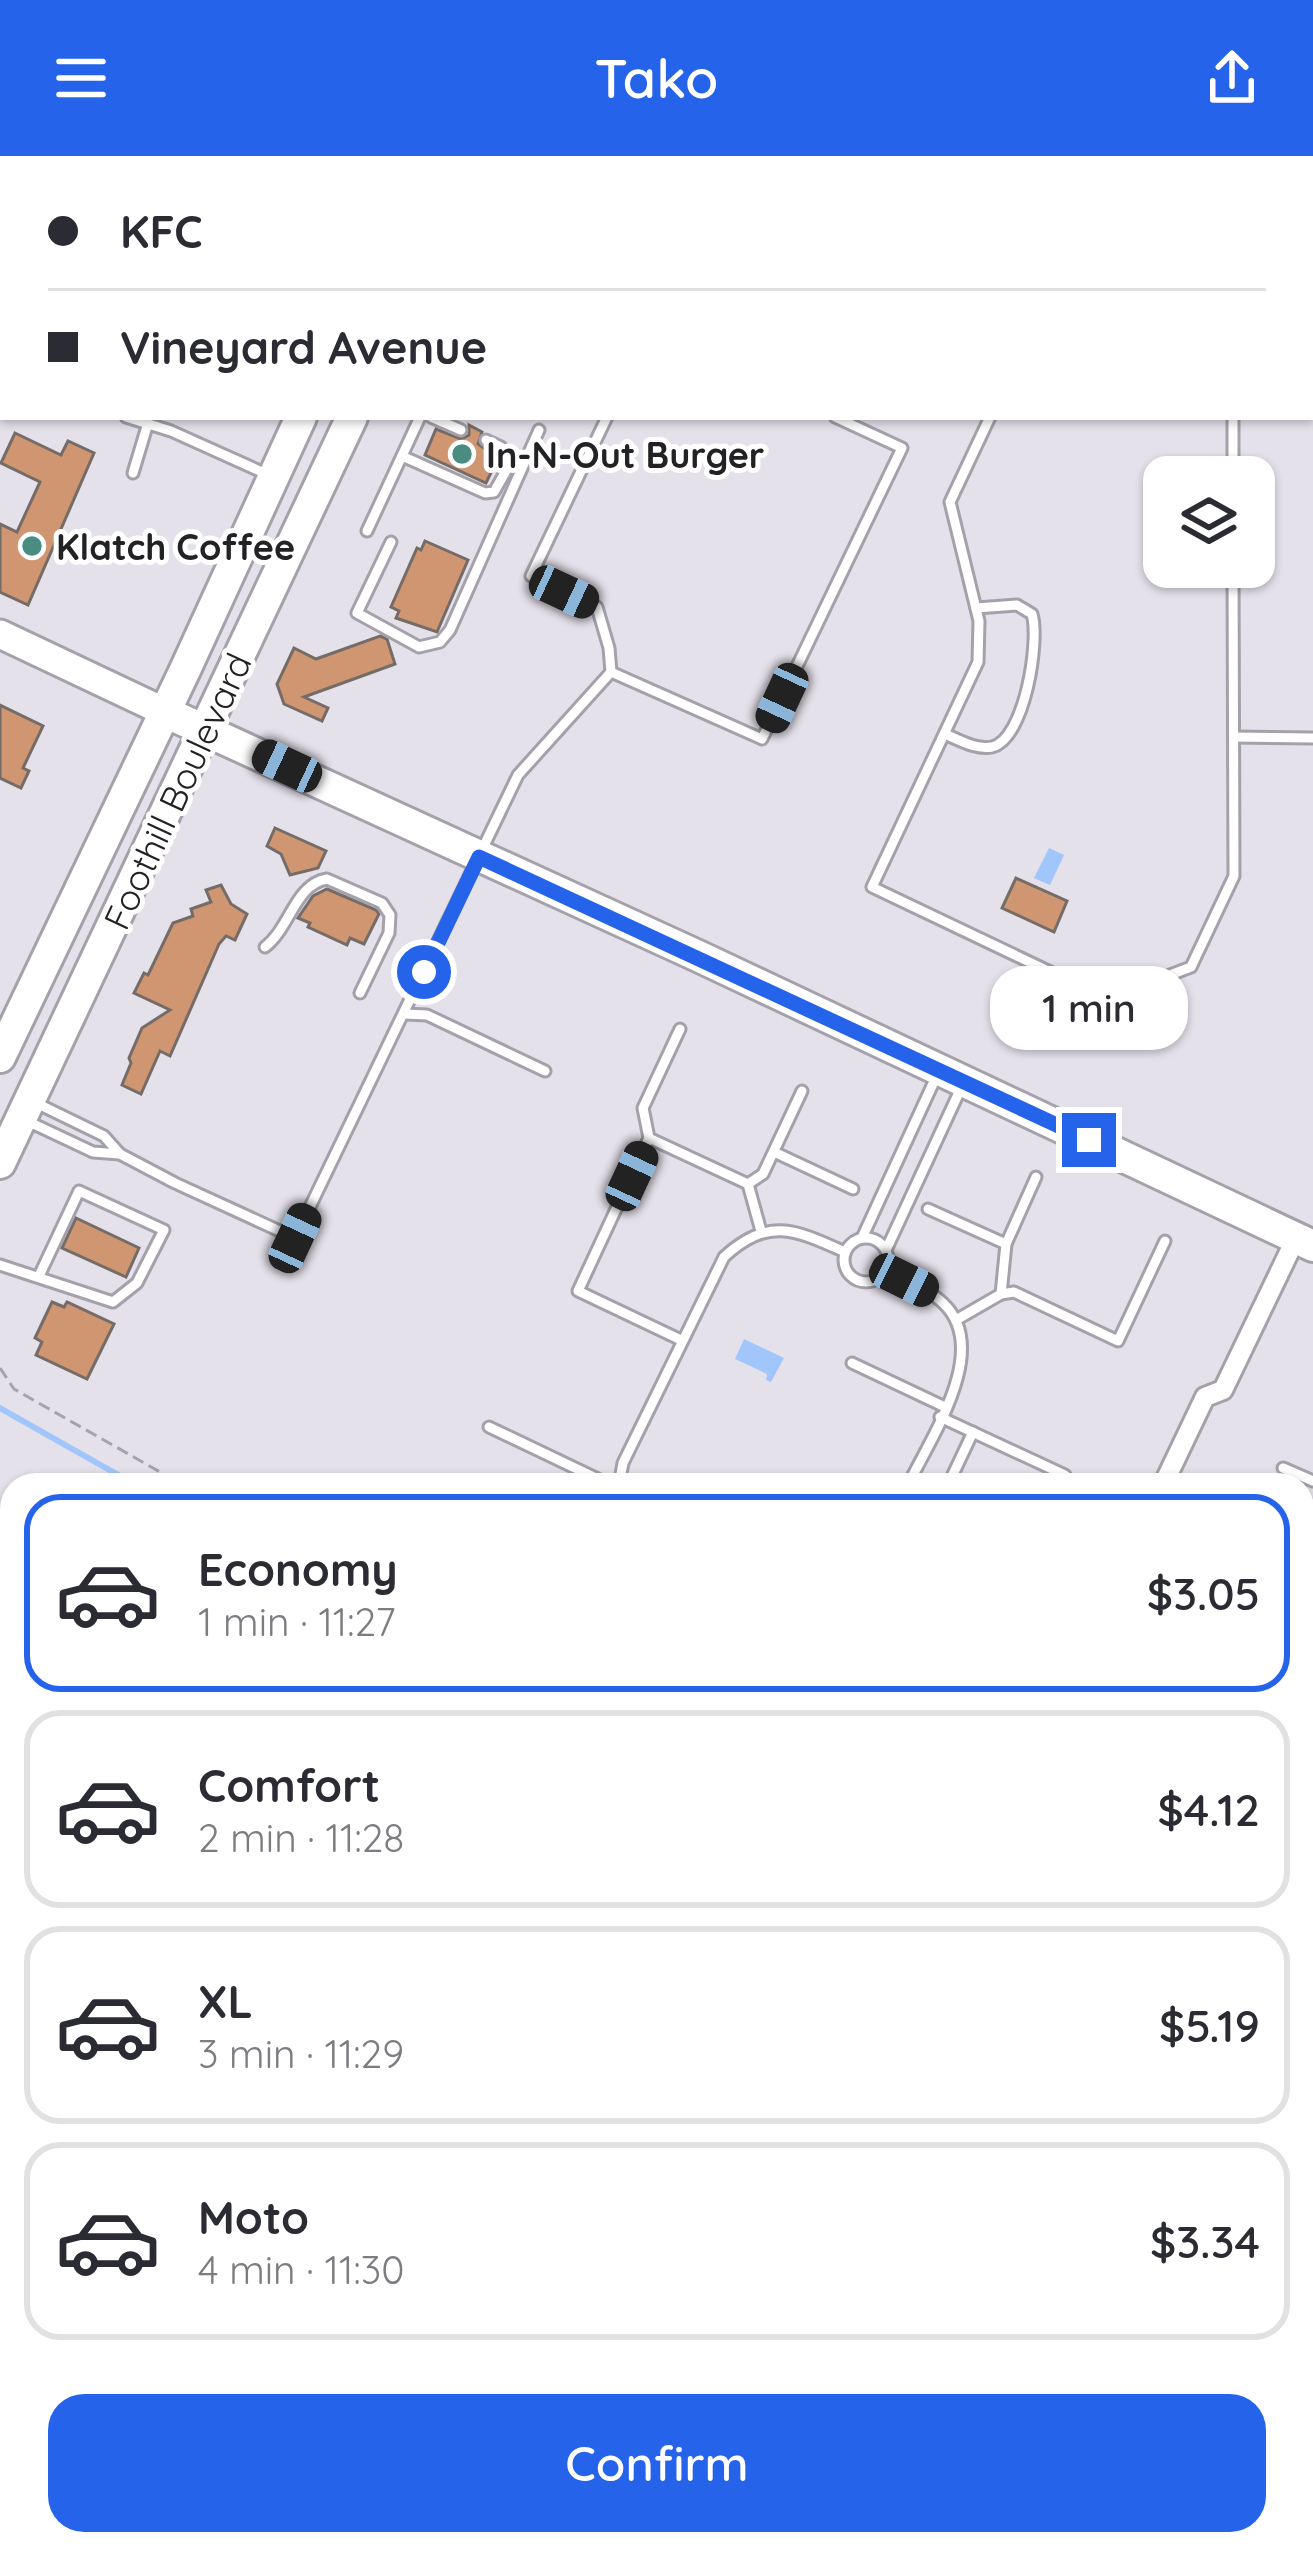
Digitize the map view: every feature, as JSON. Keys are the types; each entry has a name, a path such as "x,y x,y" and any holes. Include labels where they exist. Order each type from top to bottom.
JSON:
{"main road":[{"name":"Foothill Boulevard","path":"0,1057 300,420"},
{"name":"Foothill Boulevard","path":"0,1163 351,420"},
{"path":"0,634 1305,1242"}],"street":[{"path":"1169,1473 1205,1397 1223,1390 1305,1242"}],"lane":[{"path":"137,420 274,477"},
{"path":"367,531 419,420"},
{"path":"438,420 461,430"},
{"path":"26,1109 93,1152 120,1154 295,1238 518,776 610,672 609,648 597,607 531,576 606,420"},
{"path":"610,672 763,739 902,448 841,420"},
{"path":"989,420 950,502 976,608 978,662 872,887 1107,999 1190,968 1234,876 1233,588"},
{"path":"1233,420 1233,456"},
{"path":"133,473 148,423"},
{"path":"391,542 357,613 419,647 440,642 450,630 539,430"},
{"path":"402,456 485,493 494,492 511,461 500,447 486,440"},
{"path":"945,734 991,748 1004,740 1026,697 1037,631 1032,614 1017,605 976,608"},
{"path":"1234,737 1313,738"},
{"path":"265,947 278,937 305,889 319,880 327,879 382,903 390,915 389,933 360,993"},
{"path":"405,1013 427,1015 545,1071"},
{"path":"680,1029 643,1108 650,1138 578,1291 681,1340"},
{"path":"845,1252 862,1238 951,1076"},
{"path":"886,1271 886,1250 951,1076"},
{"path":"748,1184 764,1174 802,1091"},
{"path":"26,1109 104,1136 120,1154"},
{"path":"650,1138 748,1184 761,1231"},
{"path":"774,1152 854,1189"},
{"path":"1001,1294 1006,1244 1036,1177"},
{"path":"0,1265 113,1302 137,1283 164,1230 79,1192 39,1276"},
{"path":"928,1209 1006,1244"},
{"path":"622,1473 724,1257 744,1238 784,1230 806,1234 845,1252"},
{"path":"862,1238 873,1238 886,1250"},
{"path":"956,1320 1001,1294 1014,1292 1118,1341 1165,1240"},
{"path":"845,1252 847,1271 856,1280 869,1282 886,1271"},
{"path":"886,1271 932,1293 956,1320 962,1336 963,1358 914,1473"},
{"path":"852,1363 973,1432 1061,1473"},
{"path":"489,1427 579,1473"},
{"path":"954,1473 973,1432"},
{"path":"1283,1468 1295,1473"}],"path":[{"path":"0,1368 14,1389 162,1473"}],"water":[{"path":"1049,848 1064,855 1050,885 1034,878"},
{"path":"744,1339 784,1358 771,1382 767,1374 735,1359"}],"building":[{"name":"In-N-Out Burger","path":"469,425 482,432 478,444 498,458 486,483 425,455 436,429 461,439 469,435"},
{"path":"15,433 61,455 68,441 94,453 28,605 0,592 0,524 17,532 40,482 1,463"},
{"path":"425,541 468,560 437,632 396,618 399,611 391,607 417,548 421,550"},
{"path":"380,636 387,639 395,664 304,697 328,708 322,721 284,704 277,684 294,648 316,659"},
{"path":"0,705 43,726 23,768 29,771 21,788 0,778"},
{"path":"275,828 326,851 318,868 290,875 281,854 267,846"},
{"path":"1016,878 1067,901 1054,932 1002,908"},
{"path":"221,885 231,904 247,914 235,940 226,936 219,944 170,1056 160,1051 141,1094 122,1085 129,1058 142,1028 170,1010 134,993 173,923 211,902 206,890"},
{"path":"327,889 379,914 364,944 350,938 347,945 298,918 313,896"},
{"path":"76,1218 139,1248 126,1277 62,1248"},
{"path":"52,1302 64,1307 67,1302 114,1324 87,1379 36,1355 42,1342 35,1338"}],"waterway":[{"path":"0,1408 115,1473"}],"place":[{"name":"In-N-Out Burger","path":"462,454"},
{"name":"Klatch Coffee","path":"32,546"}],"route":[{"path":"424,972 479,857 1089,1140"}]}
